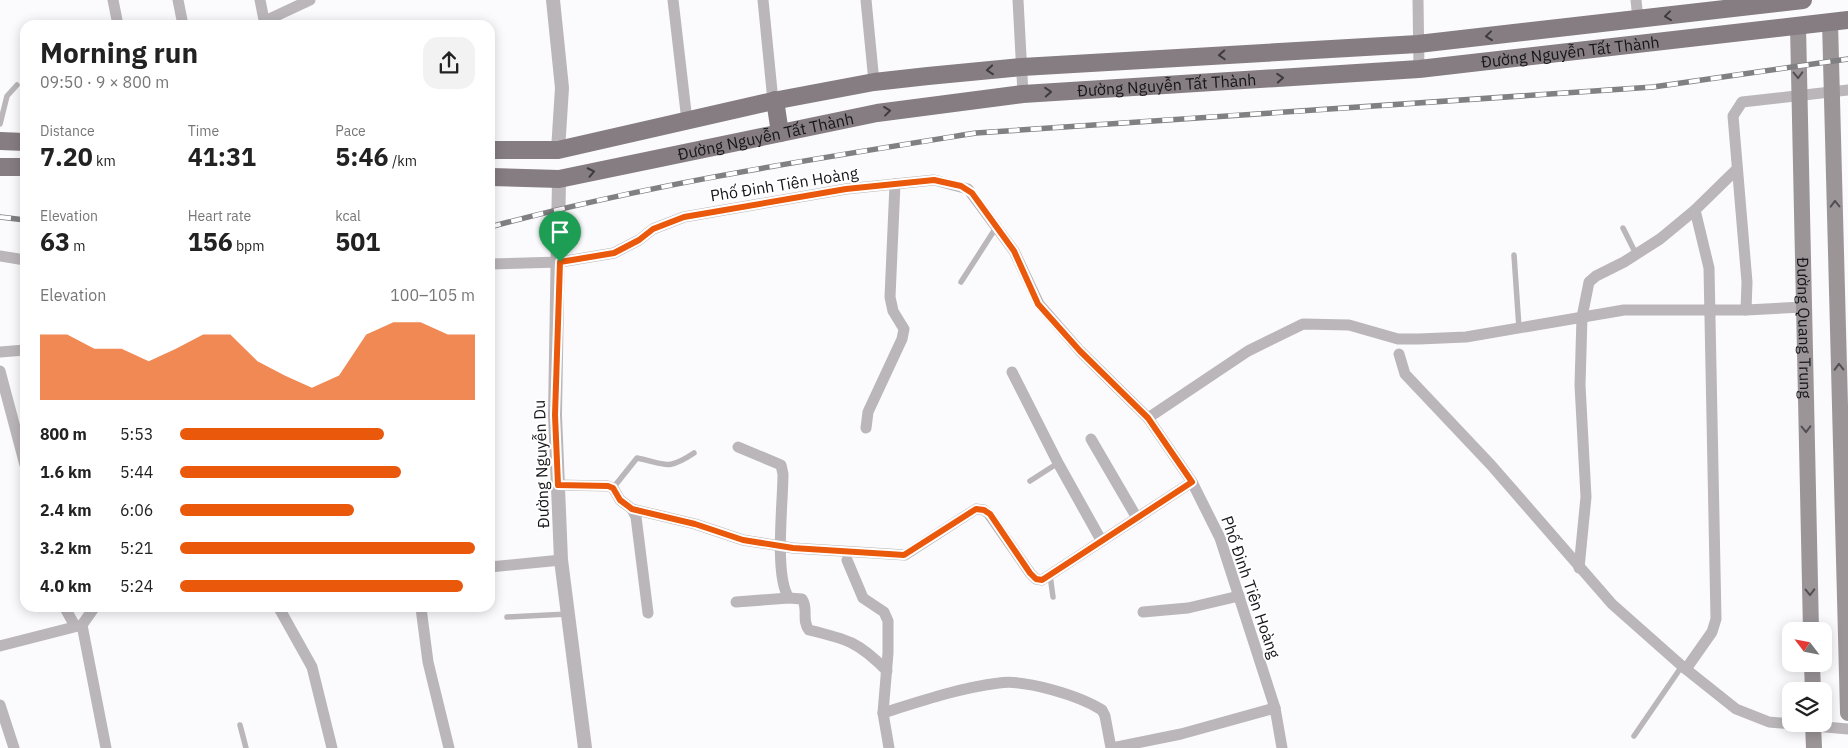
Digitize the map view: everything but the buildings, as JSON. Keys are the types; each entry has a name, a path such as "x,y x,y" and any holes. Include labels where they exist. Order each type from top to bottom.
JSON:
{"main road":[{"name":"Đường Nguyễn Tất Thành","path":"495,150 558,150 774,100 874,82 1022,67 1418,44 1638,19 1698,6 1799,0"},
{"name":"Đường Nguyễn Tất Thành","path":"495,177 560,178 877,112 1023,94 1419,69 1848,20"},
{"path":"1830,22 1840,91 1848,713"},
{"name":"Đường Quang Trung","path":"1798,26 1811,622"},
{"path":"1519,32 1522,57"},
{"path":"774,100 780,133"},
{"path":"0,141 20,142"},
{"path":"0,167 20,167"},
{"path":"1813,732 1814,748"}],"street":[{"path":"113,0 117,20"},
{"path":"178,0 182,20"},
{"path":"260,0 264,20"},
{"path":"271,20 310,0"},
{"path":"558,150 562,88 553,0 559,0"},
{"path":"674,0 687,121"},
{"path":"763,0 774,100"},
{"path":"866,0 874,82"},
{"path":"1018,0 1023,94"},
{"path":"1418,0 1419,69"},
{"path":"1636,0 1638,19"},
{"path":"1746,310 1747,282 1733,116 1742,102 1840,91"},
{"path":"1579,568 1586,497 1580,385 1582,317 1589,282 1596,276 1660,239 1695,210 1737,169"},
{"name":"Đường Nguyễn Du","path":"560,178 560,262 555,415 558,485 562,560 585,748"},
{"name":"Phố Đinh Tiên Hoàng","path":"495,264 560,262 614,253 639,240 653,229 684,217 846,189 934,180 961,186 972,193 1014,251 1038,304 1080,351 1148,418 1192,482 1220,538 1275,708 1282,748"},
{"path":"866,428 868,412 902,339 904,329 893,311 890,297 895,184"},
{"path":"1684,668 1712,632 1716,619 1709,268 1695,210"},
{"path":"0,256 20,259"},
{"path":"1148,418 1248,351 1303,324 1349,325 1398,339 1466,338 1624,310 1711,308 1746,310 1803,307"},
{"path":"0,352 20,350"},
{"path":"1399,354 1405,374 1491,465 1612,604 1684,668 1736,709 1768,722 1782,723"},
{"path":"0,371 5,410 20,452"},
{"path":"1012,372 1058,463 1101,540"},
{"path":"1090,439 1137,518"},
{"path":"738,446 781,465 781,575 789,598"},
{"path":"558,485 613,488 620,500 632,509 695,524 743,540 781,546 904,555 976,509 984,510 990,514 1036,579 1042,580 1192,482"},
{"path":"632,509 638,528 648,613"},
{"path":"495,567 562,560"},
{"path":"848,560 863,598 884,612 888,621 887,671 883,712 889,748"},
{"path":"1143,612 1188,608 1239,596"},
{"path":"736,602 789,598 802,600 805,603 804,620 809,630 844,638 859,645 887,671"},
{"path":"69,612 79,626 106,748"},
{"path":"0,646 79,626 91,612"},
{"path":"281,612 312,667 332,748"},
{"path":"422,612 428,662 448,748"},
{"path":"883,712 953,691 1001,682 1046,688 1102,710 1111,748 1181,734 1275,708"},
{"path":"0,706 14,748"},
{"path":"1832,727 1848,729"}],"lane":[{"path":"0,124 7,96 17,85"},
{"path":"961,282 997,226"},
{"path":"1623,228 1636,254"},
{"path":"1514,255 1519,328"},
{"path":"613,488 637,458 667,466 678,464 694,453"},
{"path":"1030,481 1058,463"},
{"path":"1050,575 1053,597"},
{"path":"507,617 568,614"},
{"path":"1634,736 1684,668"},
{"path":"240,725 246,748"}],"railway":[{"path":"495,226 671,185 976,133 1653,87 1848,59"},
{"path":"0,217 20,219"}],"route":[{"path":"934,180 961,186 972,193 1014,251 1038,304 1080,351 1148,418 1192,482 1042,580 1036,579 1030,573 990,514 984,510 976,509 904,555 793,548 743,540 695,524 632,509 620,500 613,488 608,486 558,485 555,415 560,262 614,253 639,240 653,229 684,217 846,189 934,180"}]}
